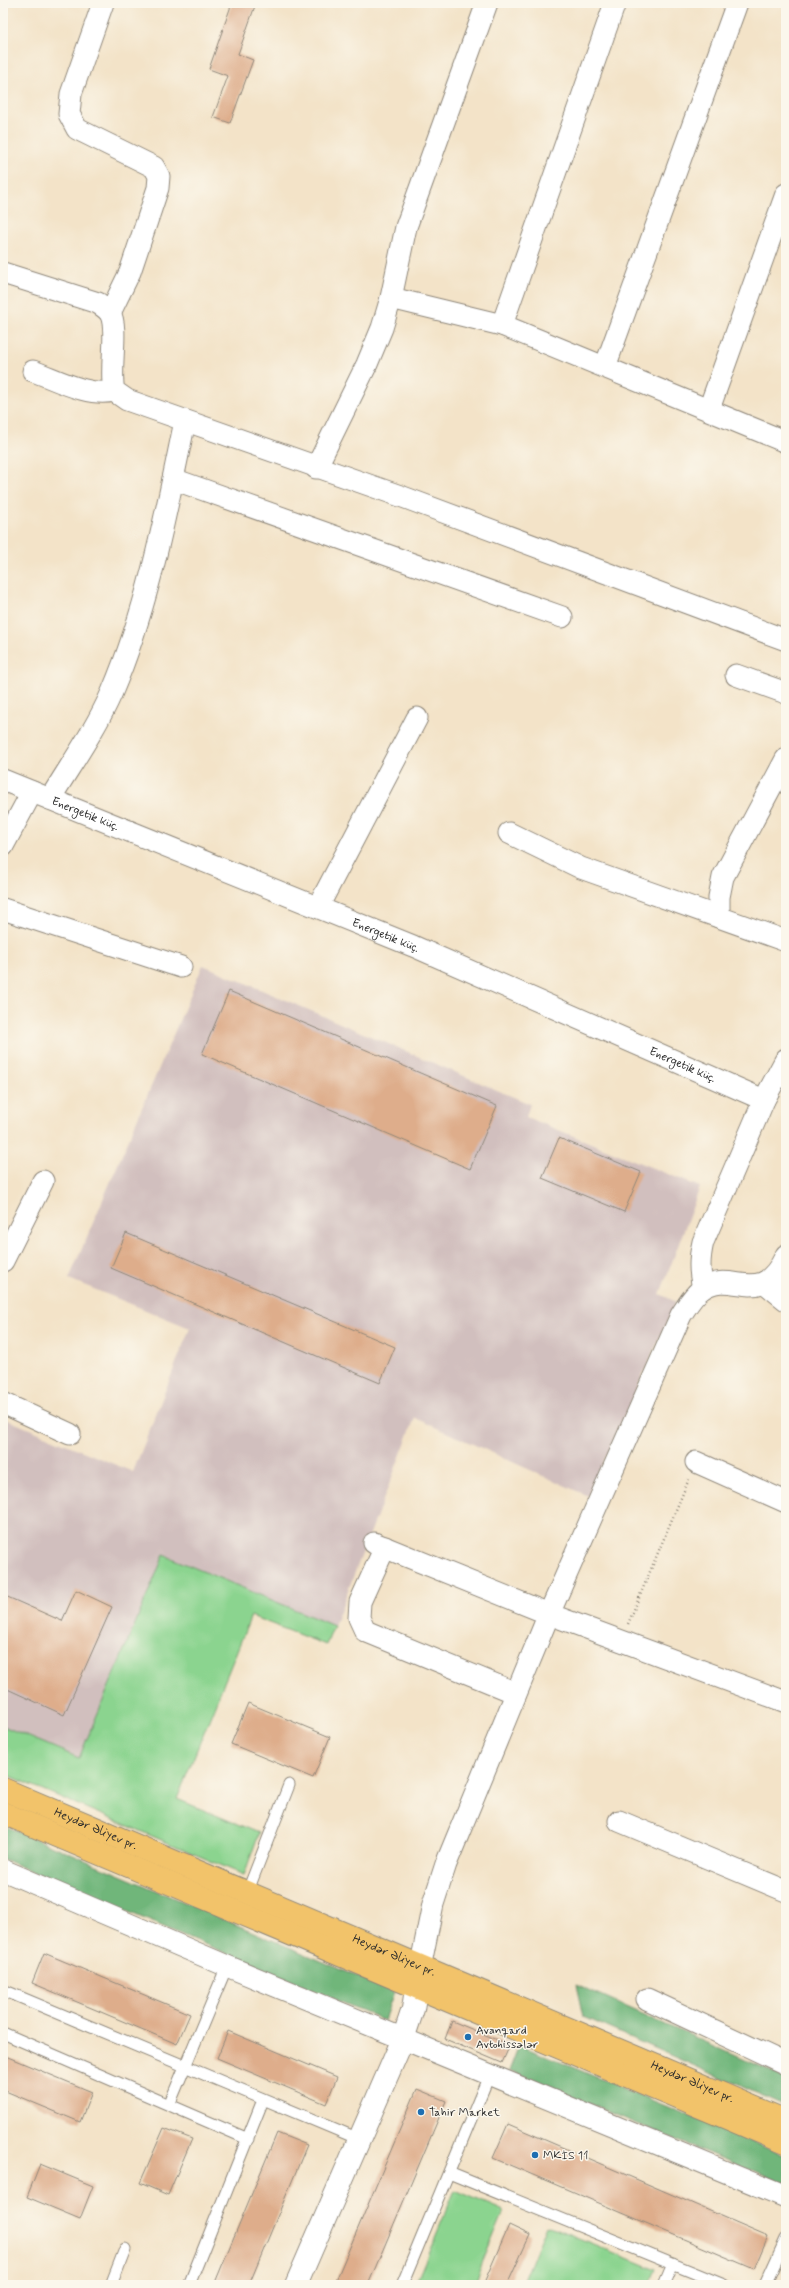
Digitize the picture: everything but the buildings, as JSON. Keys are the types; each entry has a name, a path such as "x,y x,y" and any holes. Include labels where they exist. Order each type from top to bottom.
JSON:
{"main road":[{"name":"Heydər Əliyev pr.","path":"3,1789 786,2121"},
{"name":"Heydər Əliyev pr.","path":"3,1813 786,2143"}],"street":[{"path":"103,3 71,94 69,114 77,129 154,167 159,176 158,188 130,272 110,313"},
{"path":"316,468 367,364 391,298 406,227 487,3"},
{"path":"502,325 615,3"},
{"path":"605,367 737,3"},
{"path":"709,409 786,194"},
{"path":"3,273 98,303 110,313 114,325 111,378 114,391 127,400 410,500 786,640"},
{"path":"391,298 502,325 786,442"},
{"path":"33,371 92,392 103,394 114,391"},
{"path":"3,846 41,795 112,693 135,632 152,575 185,421"},
{"path":"173,479 562,616"},
{"path":"736,675 786,693"},
{"path":"318,907 417,718"},
{"path":"719,917 719,896 724,877 786,759"},
{"name":"Energetik küç.","path":"3,780 413,946 764,1100"},
{"path":"509,834 581,868 786,941"},
{"path":"3,909 181,967"},
{"path":"703,1288 699,1273 699,1258 703,1242 764,1100 786,1059"},
{"path":"3,1261 43,1181"},
{"path":"296,2285 403,2039 412,2009 433,1904 446,1864 549,1614 681,1315 692,1299 703,1288 716,1284 752,1286 765,1283 774,1274 786,1255"},
{"path":"765,1283 786,1300"},
{"path":"3,1403 70,1434"},
{"path":"696,1462 786,1502"},
{"path":"516,1693 365,1631 360,1618 360,1602 379,1545 549,1614 786,1702"},
{"path":"620,1821 786,1891"},
{"path":"3,1870 227,1966 786,2197"},
{"path":"647,2000 786,2064"}],"lane":[{"path":"247,1893 289,1785"},
{"path":"169,2104 227,1966"},
{"path":"3,1990 359,2139"},
{"path":"3,2033 248,2139"},
{"path":"402,2285 490,2074"},
{"path":"189,2285 263,2100"},
{"path":"449,2173 724,2285"},
{"path":"765,2285 786,2239"},
{"path":"111,2285 124,2249"},
{"path":"664,2285 673,2264"}],"path":[{"path":"621,1641 696,1462"}],"shaded area":[{"path":"203,965 530,1104 526,1117 700,1187 660,1294 676,1302 588,1496 415,1418 334,1626 164,1555 79,1758 3,1726 3,1418 133,1472 190,1328 69,1279"}],"green space":[{"path":"164,1555 334,1626 326,1645 251,1616 177,1799 259,1833 244,1875 3,1773 3,1726 79,1758"},
{"path":"3,1825 394,1992 384,2020 3,1859"},
{"path":"576,1985 786,2078 786,2106 583,2017"},
{"path":"519,2045 786,2156 786,2185 509,2071"},
{"path":"455,2190 504,2211 473,2285 415,2285"},
{"path":"547,2225 656,2270 650,2285 522,2285"}],"place":[{"name":"Avanqard Avtohissələr","path":"468,2037"},
{"name":"Tahir Market","path":"421,2112"},
{"name":"MKİS 11","path":"535,2155"}]}
